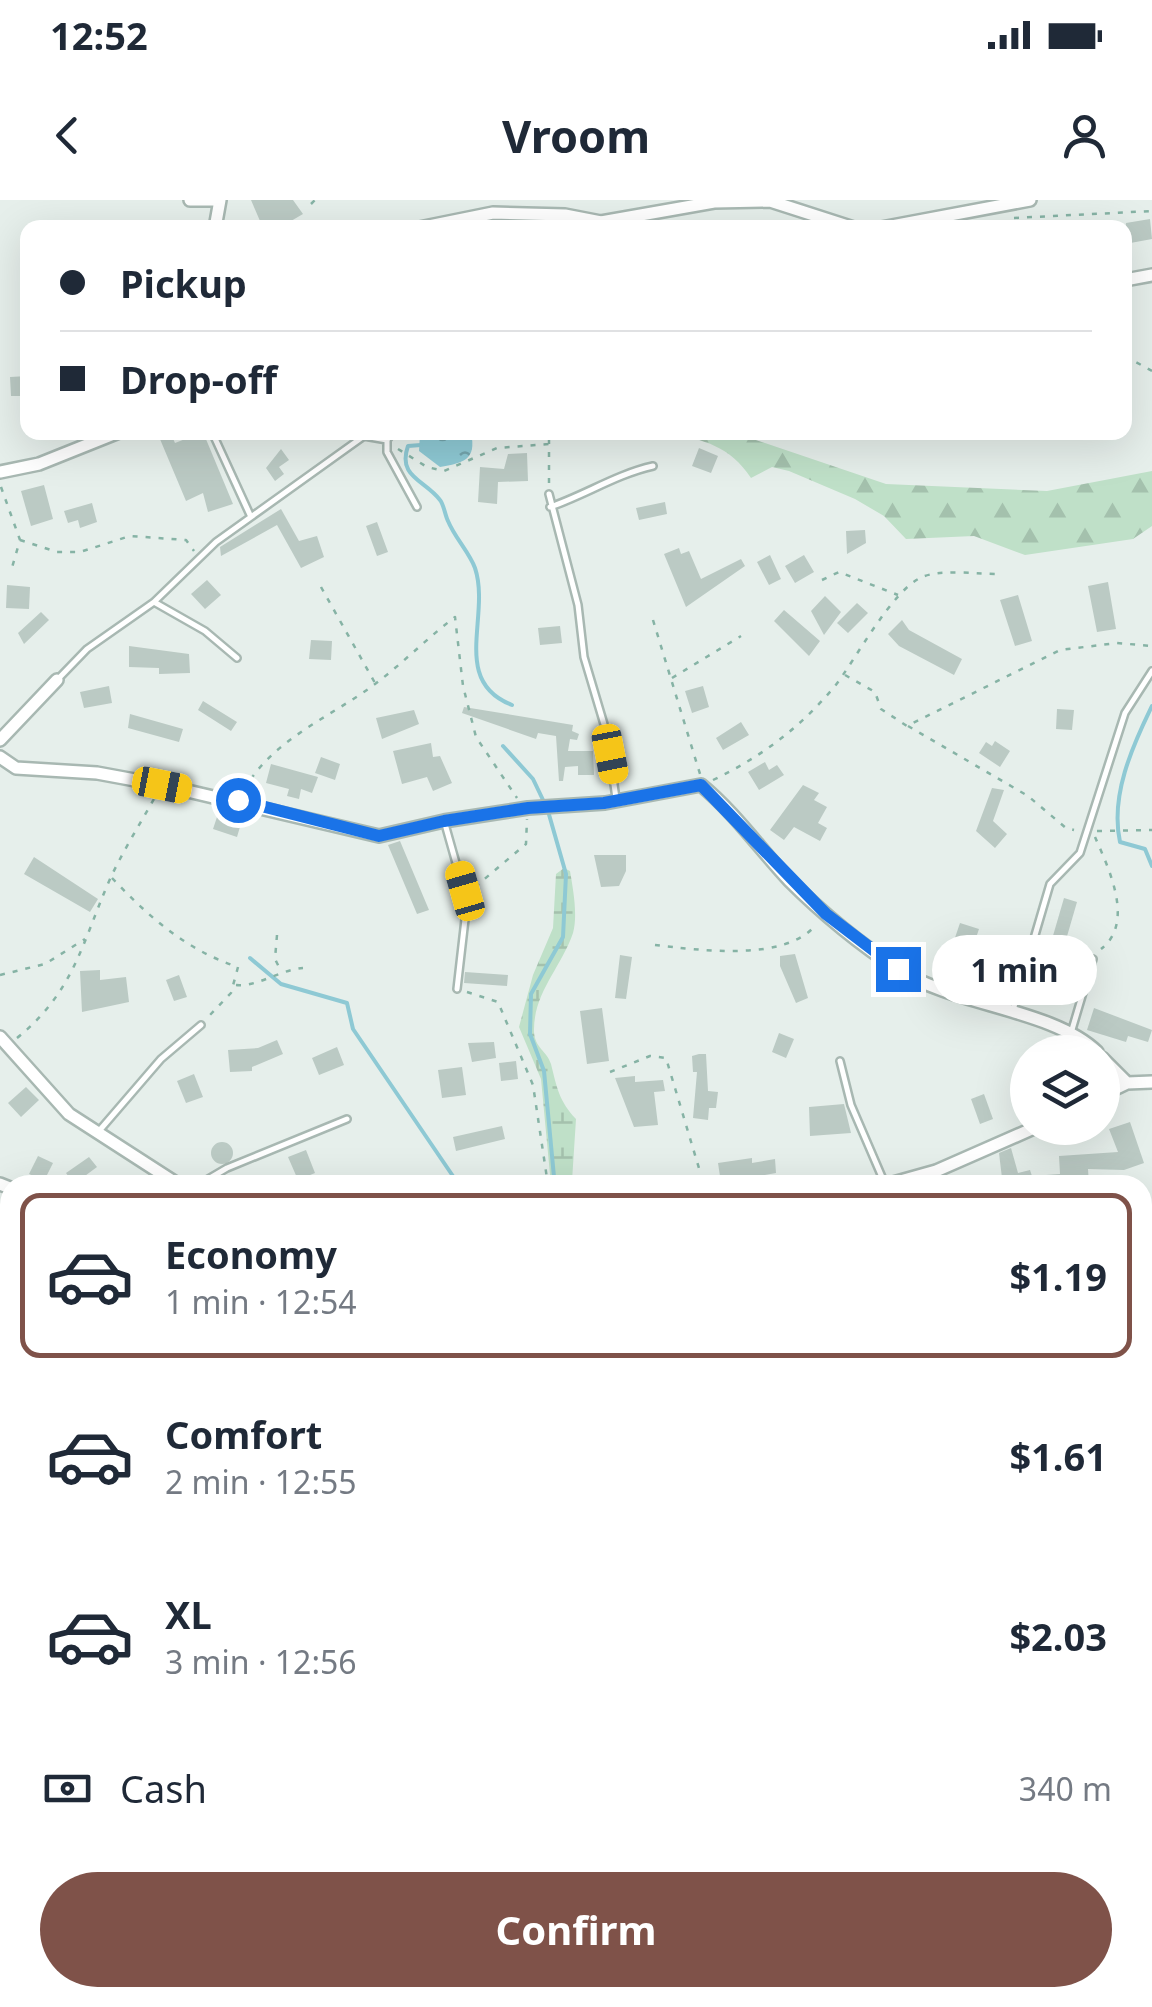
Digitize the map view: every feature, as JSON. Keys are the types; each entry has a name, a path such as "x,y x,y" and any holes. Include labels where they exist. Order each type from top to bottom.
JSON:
{"street":[{"path":"190,200 220,200"},
{"path":"927,220 1030,200"},
{"path":"611,220 714,202 770,201 829,220"},
{"path":"458,220 493,213 565,215 590,220"},
{"path":"0,472 39,464 99,440"},
{"path":"0,740 57,680"},
{"path":"0,757 16,768 97,773 162,785 379,836 524,808 616,801 703,787 823,911 862,945 924,985 1012,1012 1068,1035"},
{"path":"4,1041 69,1114 164,1175"},
{"path":"1120,1076 1127,1083"},
{"path":"1120,1086 1152,1082"},
{"path":"921,1175 1010,1139"}],"lane":[{"path":"216,440 250,517"},
{"path":"57,680 87,650 154,602 202,560 216,542 358,440"},
{"path":"387,440 387,452 417,507"},
{"path":"550,507 588,494 629,472 653,466"},
{"path":"549,494 578,604 584,657 606,731 616,801"},
{"path":"154,602 205,631 237,658"},
{"path":"1012,1012 1050,884 1080,853 1124,713 1152,671"},
{"path":"444,821 465,891 467,925 457,989"},
{"path":"1070,1035 1093,959"},
{"path":"98,1131 161,1059 201,1025"},
{"path":"840,1061 851,1105 882,1175"},
{"path":"215,1175 347,1119"}],"path":[{"path":"311,204 315,200"},
{"path":"995,208 1015,218 1152,212"},
{"path":"549,494 550,440"},
{"path":"387,452 406,451 426,467 444,471 497,448 550,444"},
{"path":"0,484 20,540 11,571"},
{"path":"20,540 56,552 80,552 112,538 130,536 186,540 202,560"},
{"path":"822,580 839,572 900,596"},
{"path":"654,620 703,787 766,754 843,674 900,596 922,576 999,574"},
{"path":"321,587 375,684"},
{"path":"238,800 263,764 316,720 375,684 455,617 472,725 492,766 514,788 524,808 526,844 484,883 465,891"},
{"path":"670,678 742,636"},
{"path":"907,726 1060,650 1117,644 1152,646"},
{"path":"843,674 875,692 880,709 1028,796 1066,828 1084,832"},
{"path":"4,1041 46,1014 75,972 112,877 162,785"},
{"path":"1093,959 1110,942 1118,916 1108,866 1092,831 1152,830"},
{"path":"112,877 175,937 210,958 238,966 234,985 201,1025"},
{"path":"655,945 727,952 773,946 798,939 812,930 823,911"},
{"path":"277,936 275,959 281,970"},
{"path":"0,975 45,964 88,938"},
{"path":"234,985 248,986 281,970 303,968"},
{"path":"457,989 498,1002 532,1085 546,1175"},
{"path":"610,1072 650,1056 666,1058 701,1175"}],"green space":[{"path":"699,440 756,440 886,484 1047,491 1152,471 1152,526 1133,539 1025,555 974,536 906,539 884,516 855,499 772,467 751,478 734,458"},
{"path":"564,868 570,871 574,926 538,1005 534,1032 549,1060 562,1100 576,1119 572,1175 550,1175 541,1079 519,1027 533,975 553,928 556,874"}],"water":[{"path":"420,440 472,440 466,459 440,467 419,451"}],"building":[{"path":"251,200 293,200 303,214 293,220 260,220"},
{"path":"1150,219 1152,239 1132,243 1132,222"},
{"path":"20,376 20,396 11,396 10,377"},
{"path":"160,440 175,443 206,440 233,504 208,512 203,493 186,501"},
{"path":"699,448 718,456 711,473 692,466"},
{"path":"281,449 289,460 279,467 284,474 275,481 266,468"},
{"path":"527,453 528,481 498,482 497,504 478,502 480,467 504,469 508,454"},
{"path":"44,485 53,519 31,526 21,491"},
{"path":"665,502 667,514 639,520 636,508"},
{"path":"92,503 97,522 80,528 78,520 68,523 64,511"},
{"path":"281,509 299,541 317,536 324,557 301,568 277,525 221,556 220,547"},
{"path":"377,522 388,552 377,556 366,526"},
{"path":"865,530 866,543 847,554 846,531"},
{"path":"679,548 681,554 689,551 701,579 741,559 745,566 686,607 664,554"},
{"path":"770,555 781,579 769,585 757,562"},
{"path":"804,555 814,572 795,583 785,566"},
{"path":"207,580 221,595 205,609 191,594"},
{"path":"1108,582 1116,629 1097,632 1088,586"},
{"path":"7,585 30,587 29,609 6,608"},
{"path":"1018,595 1032,641 1015,646 1000,600"},
{"path":"825,596 841,612 824,635 811,611"},
{"path":"857,603 868,613 848,633 837,623"},
{"path":"784,610 820,641 809,656 774,621"},
{"path":"41,612 49,620 24,644 18,633"},
{"path":"902,620 909,630 962,659 954,675 899,646 888,634"},
{"path":"560,626 562,643 540,645 538,628"},
{"path":"311,640 332,641 331,660 309,659"},
{"path":"129,646 189,654 190,673 159,674 159,668 129,667"},
{"path":"109,686 112,703 84,708 80,692"},
{"path":"703,686 709,707 692,713 685,691"},
{"path":"203,701 237,722 231,731 198,710"},
{"path":"464,707 573,725 572,731 579,734 577,740 570,739 568,751 593,751 594,775 578,775 578,766 565,767 563,781 559,781 556,736 538,733 536,739 462,713"},
{"path":"1057,709 1074,710 1072,730 1056,729"},
{"path":"414,710 419,724 382,739 376,718"},
{"path":"130,714 183,729 179,742 128,728"},
{"path":"741,722 749,735 723,750 716,738"},
{"path":"995,741 1010,751 1000,767 979,753 986,742 992,746"},
{"path":"431,743 433,757 440,756 452,783 433,791 427,777 402,784 393,751"},
{"path":"321,757 340,764 335,780 315,773"},
{"path":"765,762 769,770 777,765 784,775 759,790 748,772"},
{"path":"271,764 318,777 312,793 301,789 299,799 287,796 289,789 266,783"},
{"path":"803,785 819,793 814,800 827,807 818,823 827,828 820,841 794,827 784,840 770,830"},
{"path":"992,788 1004,790 993,821 1007,834 995,848 976,831"},
{"path":"220,808 239,813 237,818 242,820 237,837 213,829"},
{"path":"400,841 429,910 417,914 388,845"},
{"path":"594,855 626,855 626,871 619,886 601,887"},
{"path":"34,857 98,899 90,912 24,874"},
{"path":"1064,898 1077,902 1063,950 1050,946"},
{"path":"960,923 979,929 961,982 942,976"},
{"path":"795,954 808,998 796,1003 780,966 780,956"},
{"path":"620,955 632,957 626,999 615,998"},
{"path":"100,970 100,980 126,977 129,1002 82,1012 80,971"},
{"path":"465,972 508,975 507,986 464,983"},
{"path":"179,975 187,997 174,1001 166,980"},
{"path":"602,1008 609,1061 587,1064 580,1011"},
{"path":"1094,1008 1152,1030 1148,1042 1128,1036 1126,1042 1120,1040 1120,1035 1087,1030"},
{"path":"779,1033 794,1039 786,1058 772,1052"},
{"path":"277,1040 283,1054 252,1067 252,1071 230,1072 228,1050 258,1048"},
{"path":"494,1042 496,1058 472,1062 468,1043"},
{"path":"337,1047 344,1065 319,1075 312,1058"},
{"path":"706,1054 708,1091 718,1092 716,1108 709,1108 708,1120 693,1118 697,1072 693,1072 692,1056"},
{"path":"516,1061 518,1079 501,1081 499,1063"},
{"path":"462,1067 466,1095 442,1098 438,1070"},
{"path":"194,1074 203,1097 186,1103 177,1081"},
{"path":"635,1076 635,1082 663,1080 665,1091 654,1092 658,1125 634,1127 615,1078"},
{"path":"26,1087 39,1100 21,1117 8,1103"},
{"path":"984,1094 993,1119 980,1124 971,1099"},
{"path":"844,1104 851,1133 810,1136 809,1107"},
{"path":"1130,1122 1144,1163 1124,1170 1088,1169 1088,1175 1046,1175 1060,1174 1059,1156 1118,1152 1115,1145 1120,1145 1120,1125"},
{"path":"502,1126 505,1139 456,1151 453,1137"},
{"path":"222,1142 230,1145 230,1161 222,1164 214,1161 211,1153 214,1145"},
{"path":"1011,1148 1018,1173 1030,1170 1032,1175 1002,1175 999,1153"},
{"path":"306,1150 315,1173 296,1175 288,1157"},
{"path":"38,1156 53,1163 47,1175 29,1174"},
{"path":"89,1157 97,1167 86,1175 66,1173"},
{"path":"775,1159 776,1173 720,1175 718,1163"}],"waterway":[{"path":"421,445 408,446 406,465 440,500 475,568 479,587 477,664 482,680 493,694 512,705"},
{"path":"1152,706 1125,772 1118,807 1120,842 1145,849 1152,866"},
{"path":"503,746 533,779 544,802"},
{"path":"548,811 566,874 563,937 531,994 530,1034 544,1071 554,1175"},
{"path":"250,958 281,984 347,1003 353,1029 452,1175"}],"route":[{"path":"238,800 379,836 444,821 528,808 604,803 701,785 826,914 898,969"}]}
